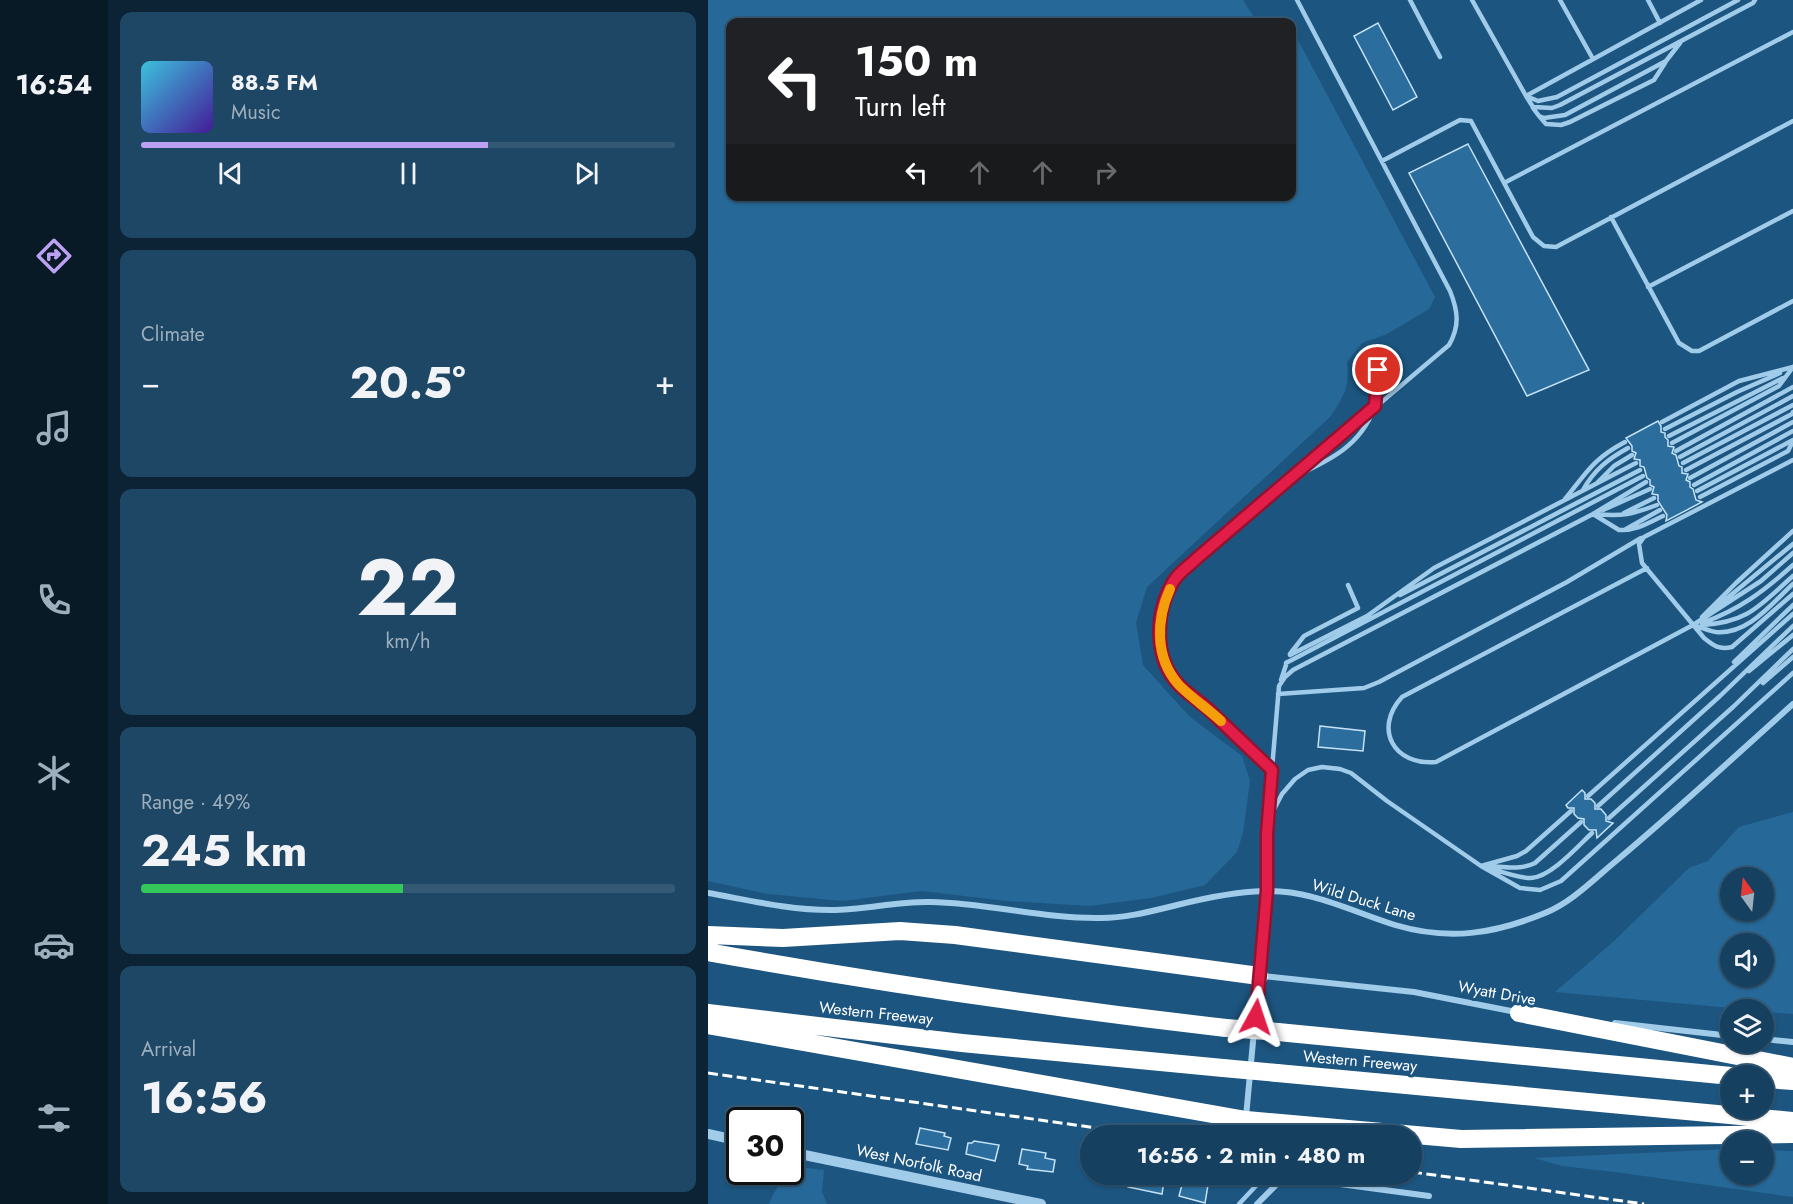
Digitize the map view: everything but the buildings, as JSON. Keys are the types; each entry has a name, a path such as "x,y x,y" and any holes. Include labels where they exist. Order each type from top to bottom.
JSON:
{"highway":[{"path":"708,934 783,938 911,932 955,935 1259,975"},
{"name":"Western Freeway","path":"708,952 850,978 1101,1014 1720,1075"},
{"path":"1519,1012 1793,1067"},
{"name":"Western Freeway","path":"708,1013 962,1042 1223,1068 1793,1121"},
{"path":"708,1025 1246,1120 1461,1139 1793,1134"},
{"path":"1774,1080 1793,1082"}],"street":[{"name":"Wild Duck Lane","path":"708,893 788,908 832,910 927,901 1102,918 1141,914 1181,904 1267,891 1306,896 1342,905 1396,925 1425,932 1481,933 1549,912 1578,892 1632,848 1793,704"},
{"path":"1246,1120 1267,891 1268,821 1272,770"},
{"name":"Wyatt Drive","path":"1259,975 1414,992 1519,1012 1720,1035"},
{"path":"1774,1040 1793,1042"},
{"path":"708,1134 726,1138"},
{"name":"West Norfolk Road","path":"804,1155 1041,1204"},
{"path":"1257,1204 1282,1179 1288,1177 1429,1196"}],"lane":[{"path":"1272,770 1179,685 1166,664 1159,633 1166,599 1174,580 1196,559 1449,345 1458,323 1457,309 1450,291 1298,0"},
{"path":"1410,0 1440,57"},
{"path":"1472,0 1526,96 1545,124 1561,125 1570,122 1654,80 1682,41"},
{"path":"1560,0 1593,59"},
{"path":"1648,0 1660,22"},
{"path":"1526,96 1701,0"},
{"path":"1526,96 1538,101 1557,97 1738,0"},
{"path":"1533,107 1552,108 1560,105 1755,0"},
{"path":"1504,183 1793,32"},
{"path":"1539,116 1554,118 1564,115 1666,61"},
{"path":"1382,161 1464,119 1471,121 1533,237 1544,246 1556,247 1793,121"},
{"path":"1648,287 1793,211"},
{"path":"1611,217 1678,343 1692,351 1699,351 1793,301"},
{"path":"1672,443 1779,386 1793,367"},
{"path":"1662,422 1739,381 1793,367"},
{"path":"1665,429 1737,392 1793,367"},
{"path":"1286,481 1334,458 1364,429 1375,406 1378,370"},
{"path":"1669,436 1786,377"},
{"path":"1676,451 1793,387"},
{"path":"1680,457 1793,396"},
{"path":"1683,463 1793,405"},
{"path":"1686,470 1793,412"},
{"path":"1690,478 1793,422"},
{"path":"1694,485 1793,431"},
{"path":"1697,491 1793,440"},
{"path":"1700,497 1788,451 1793,440"},
{"path":"1564,501 1601,456 1625,442"},
{"path":"1583,491 1592,475 1602,464 1628,448"},
{"path":"1595,485 1614,466 1632,455"},
{"path":"1278,694 1364,688 1379,682 1567,582 1644,537 1793,460"},
{"path":"1290,655 1367,616 1434,568 1636,463"},
{"path":"1384,603 1640,470"},
{"path":"1287,663 1643,476"},
{"path":"1279,686 1293,670 1593,514 1646,482"},
{"path":"1593,514 1650,489"},
{"path":"1618,517 1654,498"},
{"path":"1660,510 1632,530 1619,530 1593,514 1618,517 1660,510"},
{"path":"1694,626 1736,583 1793,531"},
{"path":"1644,537 1639,544 1642,562 1715,648 1732,647 1793,594"},
{"path":"1694,626 1793,544"},
{"path":"1647,568 1402,697 1394,706 1389,718 1392,744 1400,754 1411,761 1436,762 1694,626 1761,581 1793,553"},
{"path":"1694,626 1725,615 1744,605 1793,566"},
{"path":"1694,626 1725,624 1746,616 1793,576"},
{"path":"1694,626 1716,632 1731,631 1746,626 1793,584"},
{"path":"1272,770 1279,686 1290,655 1304,636 1358,608 1348,585"},
{"path":"1709,687 1793,605"},
{"path":"1588,796 1793,614"},
{"path":"1598,807 1793,626"},
{"path":"1720,696 1793,635"},
{"path":"1733,707 1793,649"},
{"path":"1609,818 1733,707 1793,657"},
{"path":"1268,821 1282,795 1295,779 1308,770 1322,767 1340,770 1351,773 1480,866 1520,888 1540,890 1561,881 1793,673"},
{"path":"1480,866 1527,851 1571,811"},
{"path":"1480,866 1522,868 1528,866 1581,822"},
{"path":"1480,866 1533,878 1546,874 1592,833"},
{"path":"1239,1204 1257,1185"}],"shaded area":[{"path":"708,0 1243,0 1254,18 726,18 726,201 1296,201 1296,36 1435,297 1429,309 1387,334 1362,343 1347,362 1348,378 1345,391 1330,417 1147,587 1136,623 1143,665 1190,717 1242,756 1250,781 1243,833 1237,852 1205,885 1151,898 1089,906 1007,901 921,891 843,901 768,894 708,881"},
{"path":"1793,812 1793,1014 1774,1013 1774,999 1720,999 1720,1007 1555,992 1614,941 1689,868 1708,861 1739,827"},
{"path":"1720,1150 1720,1185 1774,1185 1774,1150 1793,1151 1793,1197 1562,1166 1534,1158"},
{"path":"804,1168 824,1170 822,1192 827,1204 769,1204 780,1185 804,1185"}],"railway":[{"path":"708,1073 1080,1126"},
{"path":"1422,1173 1644,1204"}],"slow traffic":[{"path":"1170,589 1159,633 1163,656 1169,672 1179,685 1221,721"}],"route":[{"path":"1256,1017 1267,891 1267,834 1272,770 1179,685 1169,672 1163,656 1159,633 1160,622 1174,580 1375,406 1378,370"}]}
